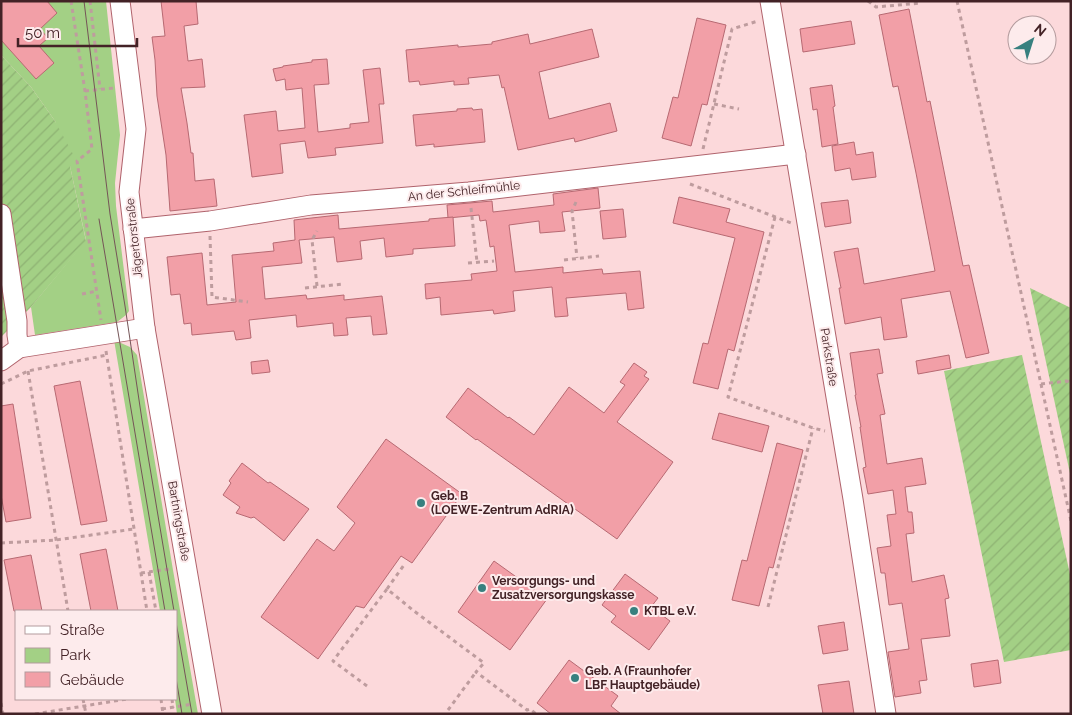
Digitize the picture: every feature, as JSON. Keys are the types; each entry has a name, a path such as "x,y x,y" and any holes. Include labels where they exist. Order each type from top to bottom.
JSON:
{"street":[{"name":"Jägertorstraße","path":"120,1 136,129 129,192 144,328"},
{"name":"Parkstraße","path":"772,9 886,714"},
{"name":"An der Schleifmühle","path":"133,229 210,221 311,205 469,192 796,154"},
{"path":"1,214 17,321 16,335 19,348"},
{"path":"1,360 19,348 144,328"},
{"name":"Bartningstraße","path":"144,328 212,714"}],"path":[{"path":"71,1 92,149 77,161 147,610"},
{"path":"90,1 100,89"},
{"path":"868,1 876,7 921,3"},
{"path":"957,1 1071,521"},
{"path":"703,164 702,151 732,29 772,9"},
{"path":"714,104 739,109"},
{"path":"689,184 808,230"},
{"path":"469,192 477,262"},
{"path":"576,202 572,210 577,258"},
{"path":"775,217 728,397 813,428 842,436"},
{"path":"210,221 212,297 248,302"},
{"path":"317,231 312,240 317,286"},
{"path":"564,260 599,256"},
{"path":"468,263 494,261"},
{"path":"305,288 343,284"},
{"path":"82,294 97,291"},
{"path":"1,384 28,371 107,355"},
{"path":"28,371 68,610"},
{"path":"1041,384 1066,381 1071,383"},
{"path":"768,607 813,428"},
{"path":"1,543 56,540 134,529"},
{"path":"367,686 333,661 404,565"},
{"path":"149,572 156,610"},
{"path":"387,589 484,663 448,710"},
{"path":"476,672 527,710 530,709 536,714"},
{"path":"83,700 86,714"},
{"path":"35,714 121,700"},
{"path":"160,700 163,714"},
{"path":"172,700 173,708"},
{"path":"1,703 3,714"}],"green space":[{"path":"1,1 106,1 120,135 115,183 116,206 129,311 117,322 35,335 31,307 86,240 70,166 55,121 31,87 1,55"},
{"path":"1,55 31,87 55,121 73,154 70,166 86,241 31,307 1,337"},
{"path":"1030,288 1071,308 1071,478"},
{"path":"114,340 130,347 137,355 198,714 177,714 175,700 178,700 178,610 160,610"},
{"path":"1022,355 1071,579 1071,650 1004,662 944,371"}],"building":[{"path":"1,1 47,1 57,13 40,29 48,38 39,46 54,63 36,79 1,40"},
{"path":"161,1 196,1 198,24 184,26 188,61 202,59 205,87 181,88 191,153 193,153 195,181 214,179 217,206 170,211 166,155 157,96 152,37 165,36"},
{"path":"909,9 927,102 930,101 963,266 969,265 989,353 966,358 950,291 901,299 907,337 884,340 881,317 845,324 839,288 841,288 834,252 858,248 864,284 935,271 898,86 893,87 879,15"},
{"path":"697,18 726,25 707,105 702,104 691,146 662,138 673,97 678,98"},
{"path":"851,21 855,44 803,52 800,29"},
{"path":"592,29 599,57 539,72 549,119 610,103 617,131 575,142 574,138 518,150 504,87 502,88 499,75 468,78 469,84 454,85 454,81 420,85 419,81 409,82 406,50 492,44 492,42 528,34 530,44"},
{"path":"327,59 329,84 314,85 318,132 350,128 350,124 369,122 363,70 380,68 384,104 379,104 383,143 335,148 336,155 308,158 305,141 280,144 283,173 252,177 244,115 276,111 278,131 305,128 302,88 286,90 285,79 276,81 273,69 312,62 312,60"},
{"path":"832,85 838,144 822,147 817,109 813,110 810,88"},
{"path":"472,108 473,110 482,109 485,142 434,147 434,144 416,146 413,115"},
{"path":"854,142 856,155 873,152 876,177 852,180 850,168 835,171 832,146"},
{"path":"598,188 600,208 562,212 565,231 540,233 539,221 509,225 515,272 563,267 563,273 602,269 603,274 640,271 644,308 628,310 626,293 566,298 568,316 555,317 552,287 513,291 515,311 494,314 493,310 441,315 440,297 426,299 425,284 472,280 471,274 497,271 494,246 490,247 486,220 480,221 479,215 448,218 447,205 492,201 493,212 554,205 553,194"},
{"path":"679,197 730,209 726,222 764,232 734,351 728,349 718,389 693,383 703,343 708,344 735,238 673,223"},
{"path":"848,200 851,223 825,227 821,203"},
{"path":"623,209 626,237 603,239 600,211"},
{"path":"338,215 339,229 453,217 455,246 413,249 413,254 386,257 384,238 360,241 362,259 337,262 334,237 299,240 302,263 262,267 265,299 306,295 307,299 344,295 344,300 382,296 387,334 373,335 371,316 346,318 348,335 334,336 333,323 297,327 296,315 249,320 251,338 236,340 234,331 192,335 191,323 184,324 180,294 171,295 167,257 202,253 207,305 236,302 232,255 274,251 273,243 295,240 294,220"},
{"path":"879,349 883,373 877,374 885,414 880,415 887,464 922,458 926,484 905,487 908,512 912,512 914,533 906,534 912,582 944,575 949,598 945,599 950,636 921,639 927,680 919,681 921,693 895,697 888,652 909,649 902,603 889,605 885,573 881,573 877,548 891,546 887,515 896,514 893,490 868,494 863,468 866,467 850,353"},
{"path":"949,355 951,368 918,374 916,361"},
{"path":"268,360 270,372 252,374 251,362"},
{"path":"634,363 647,372 644,376 649,379 617,422 673,462 617,539 446,417 468,388 534,435 569,387 604,413 625,385 620,382"},
{"path":"80,381 107,521 81,525 54,386"},
{"path":"13,404 31,518 6,522 1,495 1,406"},
{"path":"719,413 769,426 762,452 712,439"},
{"path":"386,439 462,494 412,563 401,556 364,608 356,606 318,659 261,617 317,539 334,551 355,523 337,507"},
{"path":"777,443 803,450 773,568 769,567 759,606 732,600 742,560 747,561"},
{"path":"242,463 268,483 270,482 309,509 284,541 254,517 251,518 236,513 240,507 223,495 231,483 229,481"},
{"path":"106,549 118,610 91,610 80,554"},
{"path":"31,555 42,610 14,611 4,560"},
{"path":"494,561 547,599 510,650 458,612"},
{"name":"KTBL e.V.","path":"625,574 658,598 651,607 670,621 649,650 611,622 616,616 602,605"},
{"path":"844,622 848,650 823,654 818,626"},
{"name":"Geb. A (Fraunhofer LBF Hauptgebäude)","path":"569,660 618,696 611,706 621,714 551,714 537,703"},
{"path":"998,660 1001,683 974,687 971,664"},
{"path":"849,681 854,714 823,714 818,685"}],"tram line":[{"path":"84,1 110,214 174,610"},
{"path":"99,219 165,610"},
{"path":"178,634 192,714"},
{"path":"178,690 182,714"}],"place":[{"name":"Geb. B (LOEWE-Zentrum AdRIA)","path":"421,503"},
{"name":"Versorgungs- und Zusatzversorgungskasse","path":"482,588"},
{"name":"KTBL e.V.","path":"634,611"},
{"name":"Geb. A (Fraunhofer LBF Hauptgebäude)","path":"575,678"}]}
